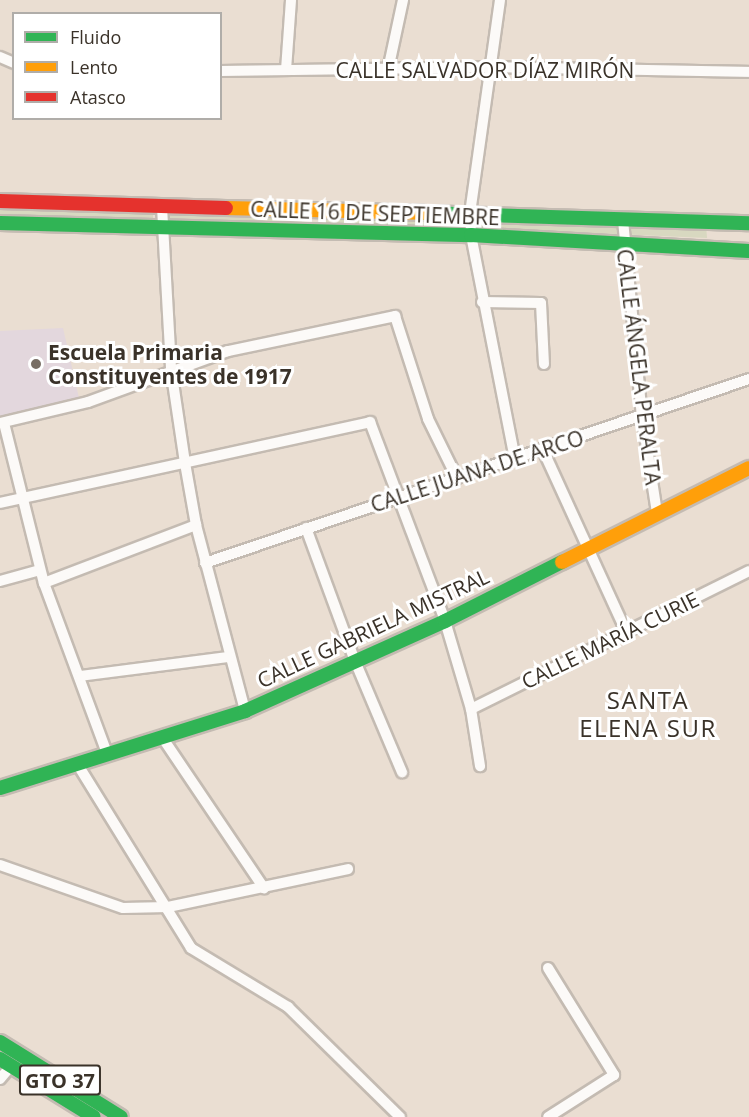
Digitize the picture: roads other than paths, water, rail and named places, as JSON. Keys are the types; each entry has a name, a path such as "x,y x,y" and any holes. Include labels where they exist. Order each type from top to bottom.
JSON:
{"street":[{"path":"286,70 291,0"},
{"path":"388,70 403,0"},
{"path":"500,0 470,213 471,235 482,302 515,459"},
{"name":"CALLE SALVADOR DÍAZ MIRÓN","path":"222,71 492,68 749,72"},
{"name":"CALLE 16 DE SEPTIEMBRE","path":"0,201 162,207 470,213 749,223"},
{"path":"162,207 171,369 185,463 205,563 229,657 246,711"},
{"path":"314,231 315,209"},
{"name":"CALLE ÁNGELA PERALTA","path":"623,220 622,244 642,416 657,513"},
{"path":"713,222 713,249"},
{"name":"CALLE 16 DE SEPTIEMBRE","path":"0,223 162,230 471,235 749,251"},
{"path":"482,302 541,303 544,364"},
{"path":"108,756 44,583 2,423 88,402 171,369 228,351 395,316 428,419 457,478"},
{"name":"CALLE JUANA DE ARCO","path":"205,563 749,379"},
{"path":"0,503 370,422 396,497 445,621 471,709 480,766"},
{"path":"543,450 626,631"},
{"name":"CALLE GABRIELA MISTRAL","path":"0,788 164,740 246,711 445,621 588,546 749,468"},
{"path":"44,583 196,525"},
{"path":"306,528 355,661 402,772"},
{"path":"0,581 40,570"},
{"name":"CALLE MARÍA CURIE","path":"471,709 749,571"},
{"path":"80,676 229,657"},
{"path":"164,740 264,888"},
{"path":"78,765 168,907 191,948 288,1007 400,1117"},
{"path":"0,865 123,908 168,907 348,869"},
{"path":"548,968 614,1075 548,1117"},
{"name":"GTO 37","path":"0,1042 121,1117"},
{"path":"0,1079 5,1063"},
{"name":"GTO 37","path":"5,1063 94,1117"}],"place":[{"name":"Escuela Primaria Constituyentes de 1917","path":"36,364"}],"district":[{"name":"SANTA ELENA SUR","path":"648,714"}]}
